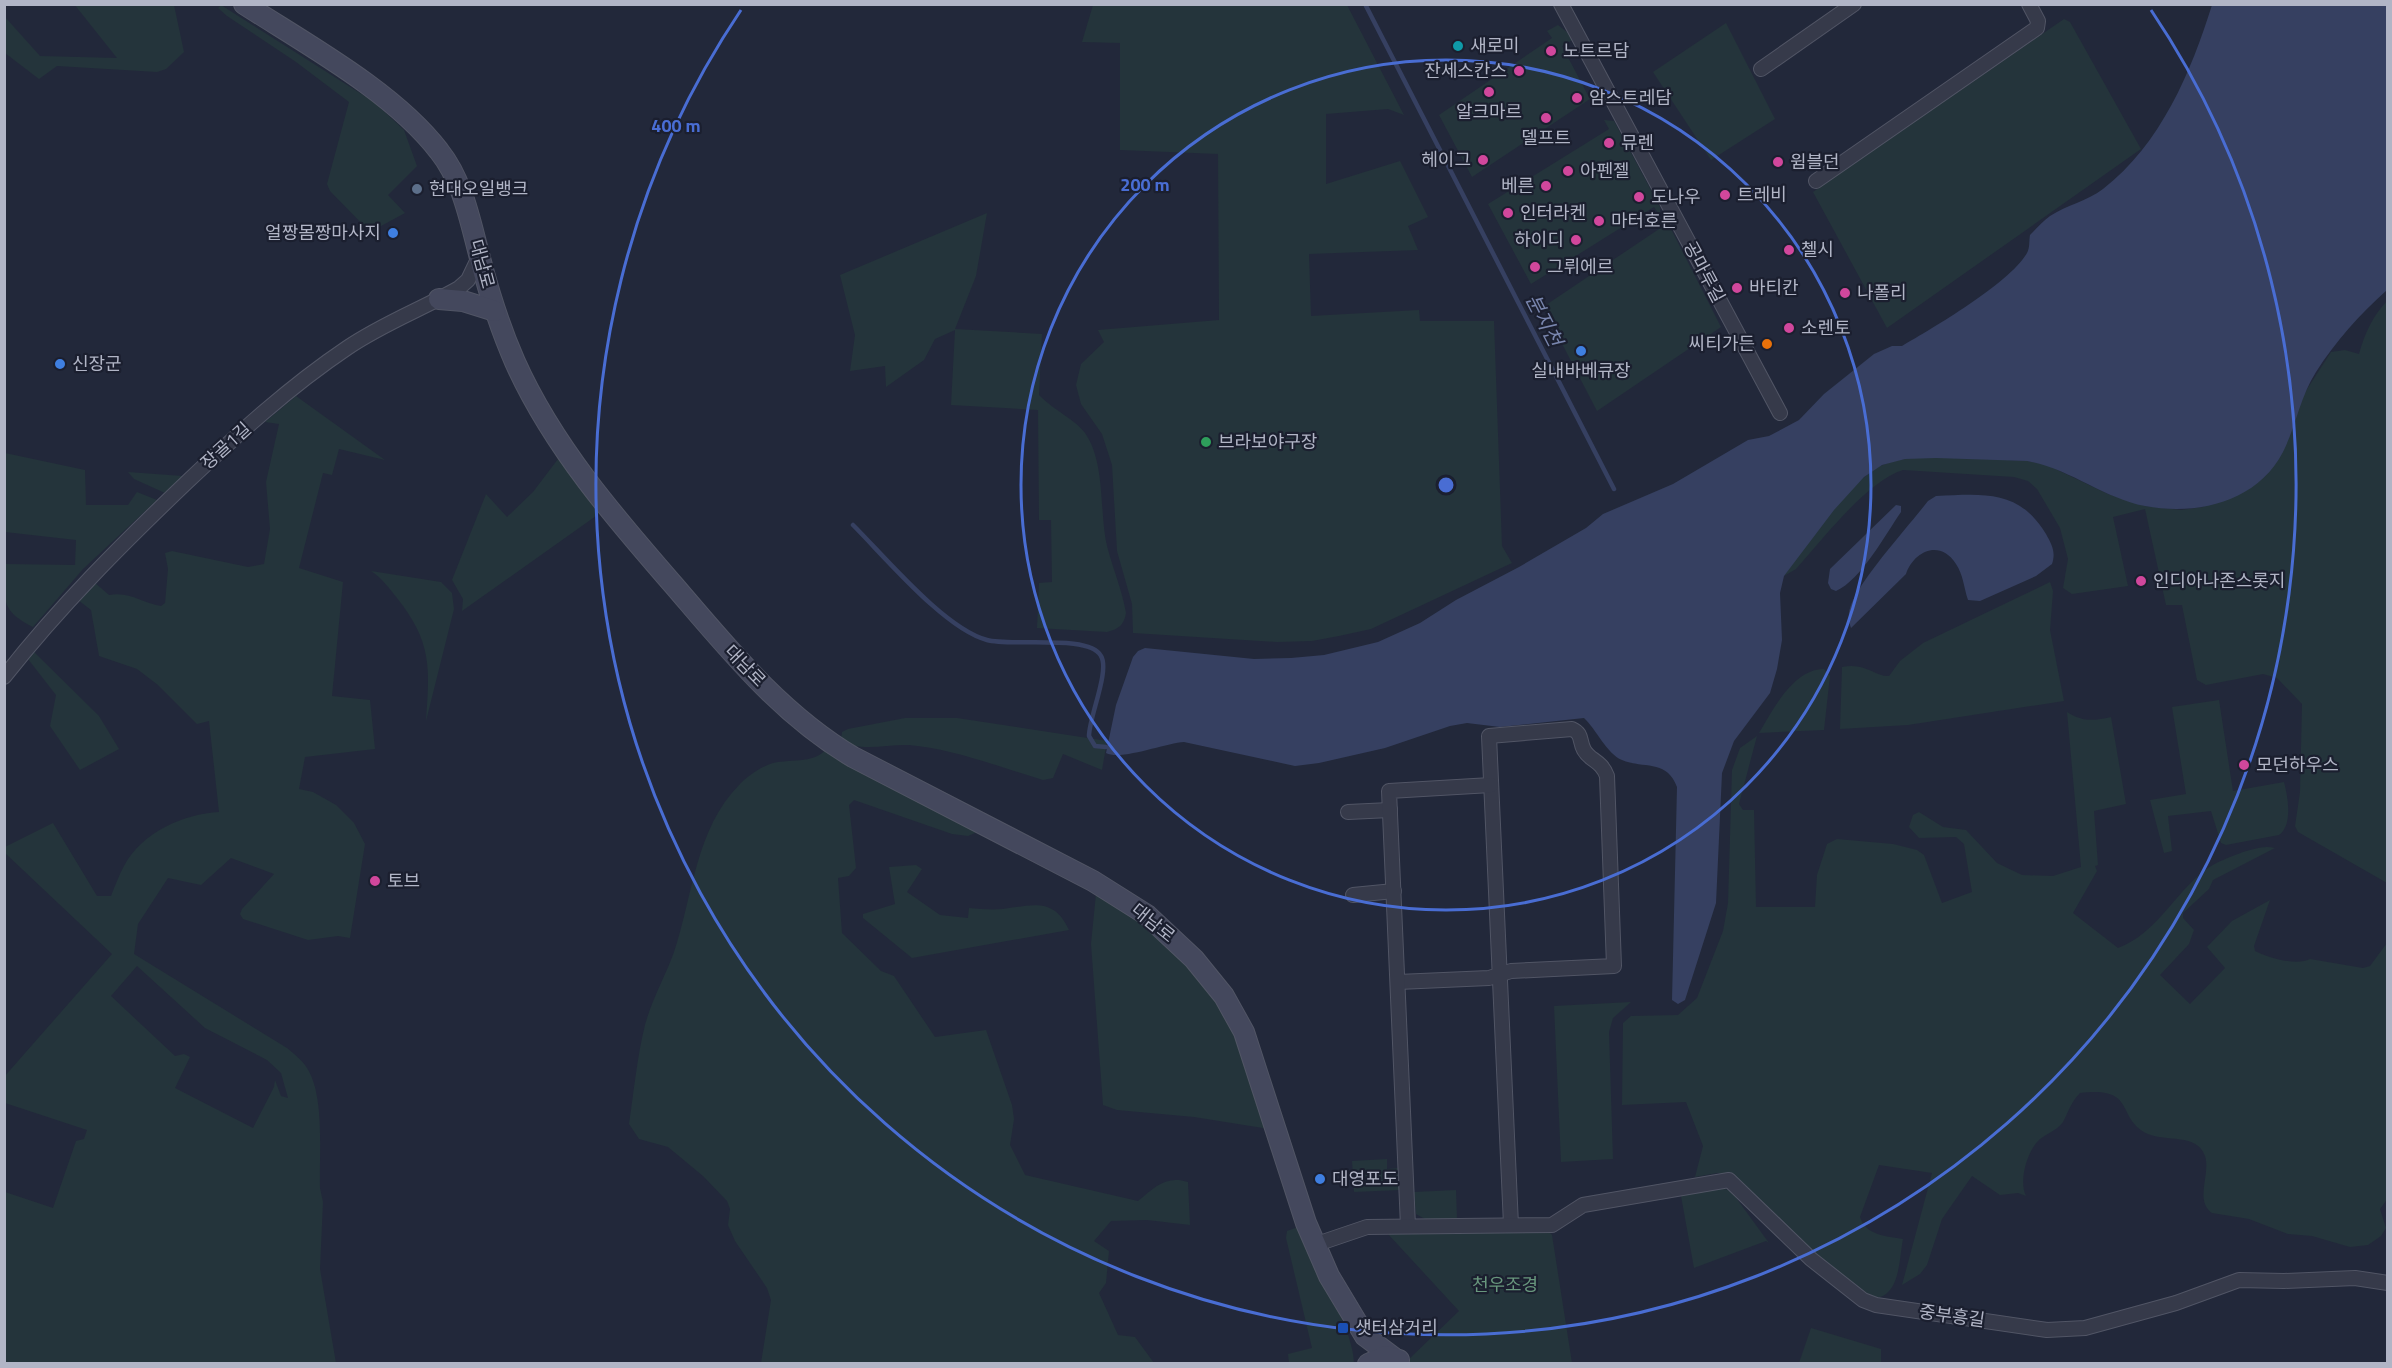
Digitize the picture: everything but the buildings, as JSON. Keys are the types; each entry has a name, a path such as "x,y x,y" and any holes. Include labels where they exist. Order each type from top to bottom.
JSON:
{"street":[{"name":"대남로","path":"244,4 375,91 426,135 449,165 467,212 495,311 515,361 539,408 602,500 725,645 798,718 826,741 884,775 1068,868 1124,900 1158,924 1206,971 1232,1008 1251,1047 1314,1245 1365,1336"},
{"name":"공마루길","path":"1561,4 1780,413"},
{"path":"1761,69 1854,4"},
{"path":"1816,181 2037,28 2038,21 2029,4"},
{"name":"장골1길","path":"4,677 49,621 113,552 221,450 287,392 325,363 383,325 440,299 468,280 479,257"},
{"path":"440,299 463,301 495,311"},
{"path":"1314,1245 1367,1227 1511,1225 1500,975 1489,736 1572,729 1580,735 1586,753 1599,761 1607,776 1614,966 1511,971 1500,975 1489,978 1398,982"},
{"path":"1408,1226 1389,791 1491,785"},
{"path":"1348,813 1390,810"},
{"path":"1353,894 1394,891"},
{"name":"중부흥길","path":"1511,1225 1552,1225 1583,1205 1729,1180 1811,1259 1863,1300 1876,1305 2047,1330 2085,1328 2176,1303 2239,1280 2355,1278 2388,1282"},
{"path":"1365,1336 1398,1360"},
{"path":"1363,1364 1365,1336"},
{"path":"1368,1364 1379,1357 1398,1360"}],"green space":[{"path":"74,4 174,5 184,52 166,69 157,72 57,66 39,79 5,53 5,17 40,56 117,58"},
{"path":"221,5 374,102 404,130 417,166 388,195 405,213 370,232 330,191 327,184 349,102 296,62 227,16 218,8"},
{"path":"1093,5 1347,5 1404,115 1388,109 1326,114 1326,184 1400,161 1428,217 1408,226 1418,250 1309,254 1311,316 1419,310 1420,321 1494,321 1502,546 1512,563 1371,629 1312,641 1277,642 1133,633 1132,604 1117,551 1112,465 1102,434 1081,404 1076,385 1081,364 1104,342 1098,330 1219,320 1218,154 1120,150 1120,43 1082,42"},
{"path":"2064,19 2070,22 2141,149 1887,328 1813,192"},
{"path":"1726,23 1775,119 1711,160 1653,72"},
{"path":"1558,25 1567,32 1572,40 1562,46 1590,99 1472,177 1439,115 1552,38 1547,31"},
{"path":"1604,120 1614,121 1660,207 1660,216 1654,207 1531,284 1488,204 1609,129"},
{"path":"987,213 976,276 955,329 1042,334 1039,395 1081,428 1092,445 1096,459 1107,546 1126,613 1124,621 1118,628 1111,631 1037,628 1039,583 1052,582 1051,520 1039,520 1038,410 951,405 955,330 935,339 924,360 886,387 885,366 850,371 855,335 840,275"},
{"path":"1665,225 1671,229 1721,327 1597,411 1543,307"},
{"path":"2387,301 2387,883 2298,832 2295,826 2300,792 2302,704 2277,678 2263,674 2206,685 2197,680 2182,605 2166,605 2145,509 2113,517 2128,586 2072,594 2063,588 2068,559 2060,528 2037,489 2028,481 2014,477 1903,470 1874,486 1846,513 1796,569 1784,576 1830,513 1859,482 1885,464 1918,457 1955,457 2045,464 2108,494 2145,506 2181,510 2203,507 2292,427 2302,397 2331,352 2345,350 2359,354 2370,326"},
{"path":"296,396 385,460 339,449 332,475 323,473 299,568 343,582 332,696 370,700 375,749 305,757 299,789 313,792 336,805 354,823 365,844 350,938 338,936 308,940 243,919 240,914 242,909 274,874 231,858 201,885 168,878 138,924 134,954 287,1048 307,1068 313,1080 319,1109 320,1188 323,1202 320,1269 336,1363 5,1363 5,1192 53,1208 76,1141 84,1139 87,1130 5,1103 4,1077 112,954 5,853 5,847 53,823 97,896 111,896 122,869 132,854 153,834 192,816 219,812 209,721 197,724 158,685 137,669 99,656 91,610 78,600 94,582 109,595 130,596 161,606 165,603 168,569 165,553 172,551 248,567 264,564 270,529 266,482 279,424 265,422","holes":["137,966 205,1028 267,1060 281,1073 288,1098 281,1096 275,1080 274,1087 253,1128 175,1088 190,1057 184,1054 175,1056 111,996"]},
{"path":"5,453 85,470 86,505 128,505 137,492 157,500 83,569 33,627 15,615 6,603 5,564 75,565 76,540 5,532"},
{"path":"561,455 603,511 462,611 463,599 452,580 486,494 507,517 533,492"},
{"path":"128,472 183,476 165,493 134,479"},
{"path":"371,571 441,582 452,593 454,609 426,721 428,670 423,642 417,628 397,598"},
{"path":"2050,582 2053,591 2050,630 2064,701 1908,725 1840,729 1842,667 1857,666 1889,676 1900,661 1923,643"},
{"path":"33,651 99,716 119,749 80,770 50,726 56,695 28,659"},
{"path":"1824,669 1830,676 1824,730 1759,733 1785,692 1794,683 1813,671"},
{"path":"2219,700 2233,791 2284,782 2288,803 2286,825 2279,835 2226,845 2221,843 2211,811 2168,816 2172,851 2164,853 2150,800 2186,794 2172,707"},
{"path":"2067,712 2088,720 2111,717 2126,804 2094,811 2097,871 2073,913 2118,948 2143,933 2209,867 2243,852 2263,847 2275,848 2213,880 2209,889 2183,913 2183,918 2194,930 2189,944 2160,975 2190,1004 2225,968 2207,947 2232,921 2270,900 2254,946 2255,951 2267,956 2298,962 2310,959 2363,968 2370,966 2387,943 2388,1198 2380,1209 2386,1228 2381,1236 2368,1245 2350,1247 2312,1236 2288,1234 2249,1219 2212,1213 2204,1201 2206,1163 2201,1149 2188,1141 2155,1136 2138,1128 2123,1105 2110,1094 2080,1093 2072,1103 2063,1122 2033,1147 2025,1169 2023,1183 2026,1196 2018,1193 2000,1195 1972,1176 1942,1219 1927,1265 1920,1274 1902,1285 1932,1173 1879,1165 1860,1217 1872,1232 1903,1239 1894,1284 1883,1296 1874,1298 1816,1257 1734,1176 1717,1173 1695,1177 1703,1146 1686,1102 1622,1105 1623,1023 1631,1016 1678,1015 1697,998 1723,931 1728,903 1732,770 1740,748 1757,736 1739,804 1743,810 1754,810 1756,907 1815,907 1817,875 1827,844 1837,839 1893,844 1917,850 1924,855 1942,903 1972,892 1964,844 1956,837 1919,838 1909,827 1913,815 1919,812 1943,827 1966,830 1997,863 2022,875 2053,876 2081,867"},
{"path":"905,718 957,718 1107,741 1102,770 1063,754 1053,778 1043,780 943,750 909,745 865,747 848,744 841,740 842,732 848,729"},
{"path":"826,749 982,830 968,836 952,834 854,800 849,805 856,868 849,876 838,878 842,933 881,971 894,976 935,1037 986,1030 1012,1105 1014,1119 1010,1145 1025,1175 1138,1201 1155,1187 1167,1181 1188,1182 1190,1225 1147,1220 1111,1221 1094,1241 1109,1251 1106,1283 1099,1293 1118,1335 1135,1337 1154,1363 761,1363 771,1300 767,1288 735,1241 728,1225 730,1209 727,1201 703,1176 668,1147 639,1139 629,1124 645,1025 674,952 697,864 713,821 725,802 750,775 777,762 815,757"},
{"path":"916,865 922,869 907,892 940,915 968,918 969,908 999,909 1042,906 1057,912 1069,930 912,958 863,918 863,914 895,904 889,867"},
{"path":"1096,894 1136,913 1188,960 1238,1031 1269,1129 1194,1117 1117,1110 1103,1105 1091,944"},
{"path":"1631,1002 1613,1018 1609,1032 1613,1159 1561,1162 1554,1006"},
{"path":"1387,1159 1387,1169 1399,1168 1400,1190 1354,1192 1352,1161"},
{"path":"1720,1188 1729,1190 1734,1195 1769,1243 1766,1241 1694,1268 1681,1196"},
{"path":"1456,1190 1457,1219 1425,1219 1416,1214 1414,1192"},
{"path":"1298,1227 1347,1331 1354,1363 1289,1363 1288,1354 1312,1348 1286,1238 1287,1231"},
{"name":"천우조경","path":"1548,1231 1552,1235 1572,1363 1411,1363 1408,1360 1459,1311 1388,1234"},
{"path":"1811,1328 1881,1349 1881,1363 1799,1363"}],"water":[{"path":"2212,5 2387,5 2387,290 2348,329 2316,372 2306,391 2283,452 2272,469 2242,494 2224,502 2185,509 2145,506 2115,497 2057,470 2027,461 1905,459 1882,465 1864,477 1834,510 1784,576 1780,593 1782,640 1770,693 1734,741 1722,773 1716,903 1685,1000 1678,1004 1672,1000 1677,787 1673,778 1661,769 1630,763 1617,757 1584,718 1500,727 1467,723 1450,726 1385,748 1295,766 1184,742 1122,755 1106,753 1116,705 1133,657 1138,651 1145,648 1254,659 1291,658 1324,655 1378,642 1420,623 1456,600 1519,567 1586,528 1603,514 1673,484 1748,440 1769,436 1799,420 1824,394 1874,354 1892,346 1902,346 1951,317 2005,278 2028,251 2030,235 2045,220 2097,193 2123,171 2142,151 2157,129 2184,81"},
{"path":"1936,496 1999,497 2024,509 2046,534 2053,552 2052,564 2036,576 1980,601 1968,600 1962,577 1950,556 1935,550 1928,551 1915,559 1906,574 1851,628 1850,608 1865,581 1928,501"},
{"path":"1896,505 1901,506 1901,512 1863,567 1845,585 1836,591 1831,589 1828,583 1830,569"}],"waterway":[{"name":"분지천","path":"1365,4 1614,489"},
{"path":"853,525 917,591 953,622 971,633 999,642 1066,643 1094,649 1101,656 1103,672 1089,736 1095,746 1106,747"}],"place":[{"name":"새로미","path":"1458,46"},
{"name":"노트르담","path":"1551,51"},
{"name":"잔세스칸스","path":"1519,71"},
{"name":"알크마르","path":"1489,92"},
{"name":"암스트레담","path":"1577,98"},
{"name":"델프트","path":"1546,118"},
{"name":"뮤렌","path":"1609,143"},
{"name":"헤이그","path":"1483,160"},
{"name":"윔블던","path":"1778,162"},
{"name":"아펜젤","path":"1568,171"},
{"name":"베른","path":"1546,186"},
{"name":"현대오일뱅크","path":"417,189"},
{"name":"트레비","path":"1725,195"},
{"name":"도나우","path":"1639,197"},
{"name":"인터라켄","path":"1508,213"},
{"name":"마터호른","path":"1599,221"},
{"name":"얼짱몸짱마사지","path":"393,233"},
{"name":"하이디","path":"1576,240"},
{"name":"첼시","path":"1789,250"},
{"name":"그뤼에르","path":"1535,267"},
{"name":"바티칸","path":"1737,288"},
{"name":"나폴리","path":"1845,293"},
{"name":"소렌토","path":"1789,328"},
{"name":"씨티가든","path":"1767,344"},
{"name":"실내바베큐장","path":"1581,351"},
{"name":"신장군","path":"60,364"},
{"name":"브라보야구장","path":"1206,442"},
{"name":"인디아나존스롯지","path":"2141,581"},
{"name":"모던하우스","path":"2244,765"},
{"name":"토브","path":"375,881"},
{"name":"대영포도","path":"1320,1179"},
{"name":"샛터삼거리","path":"1343,1328"}]}
